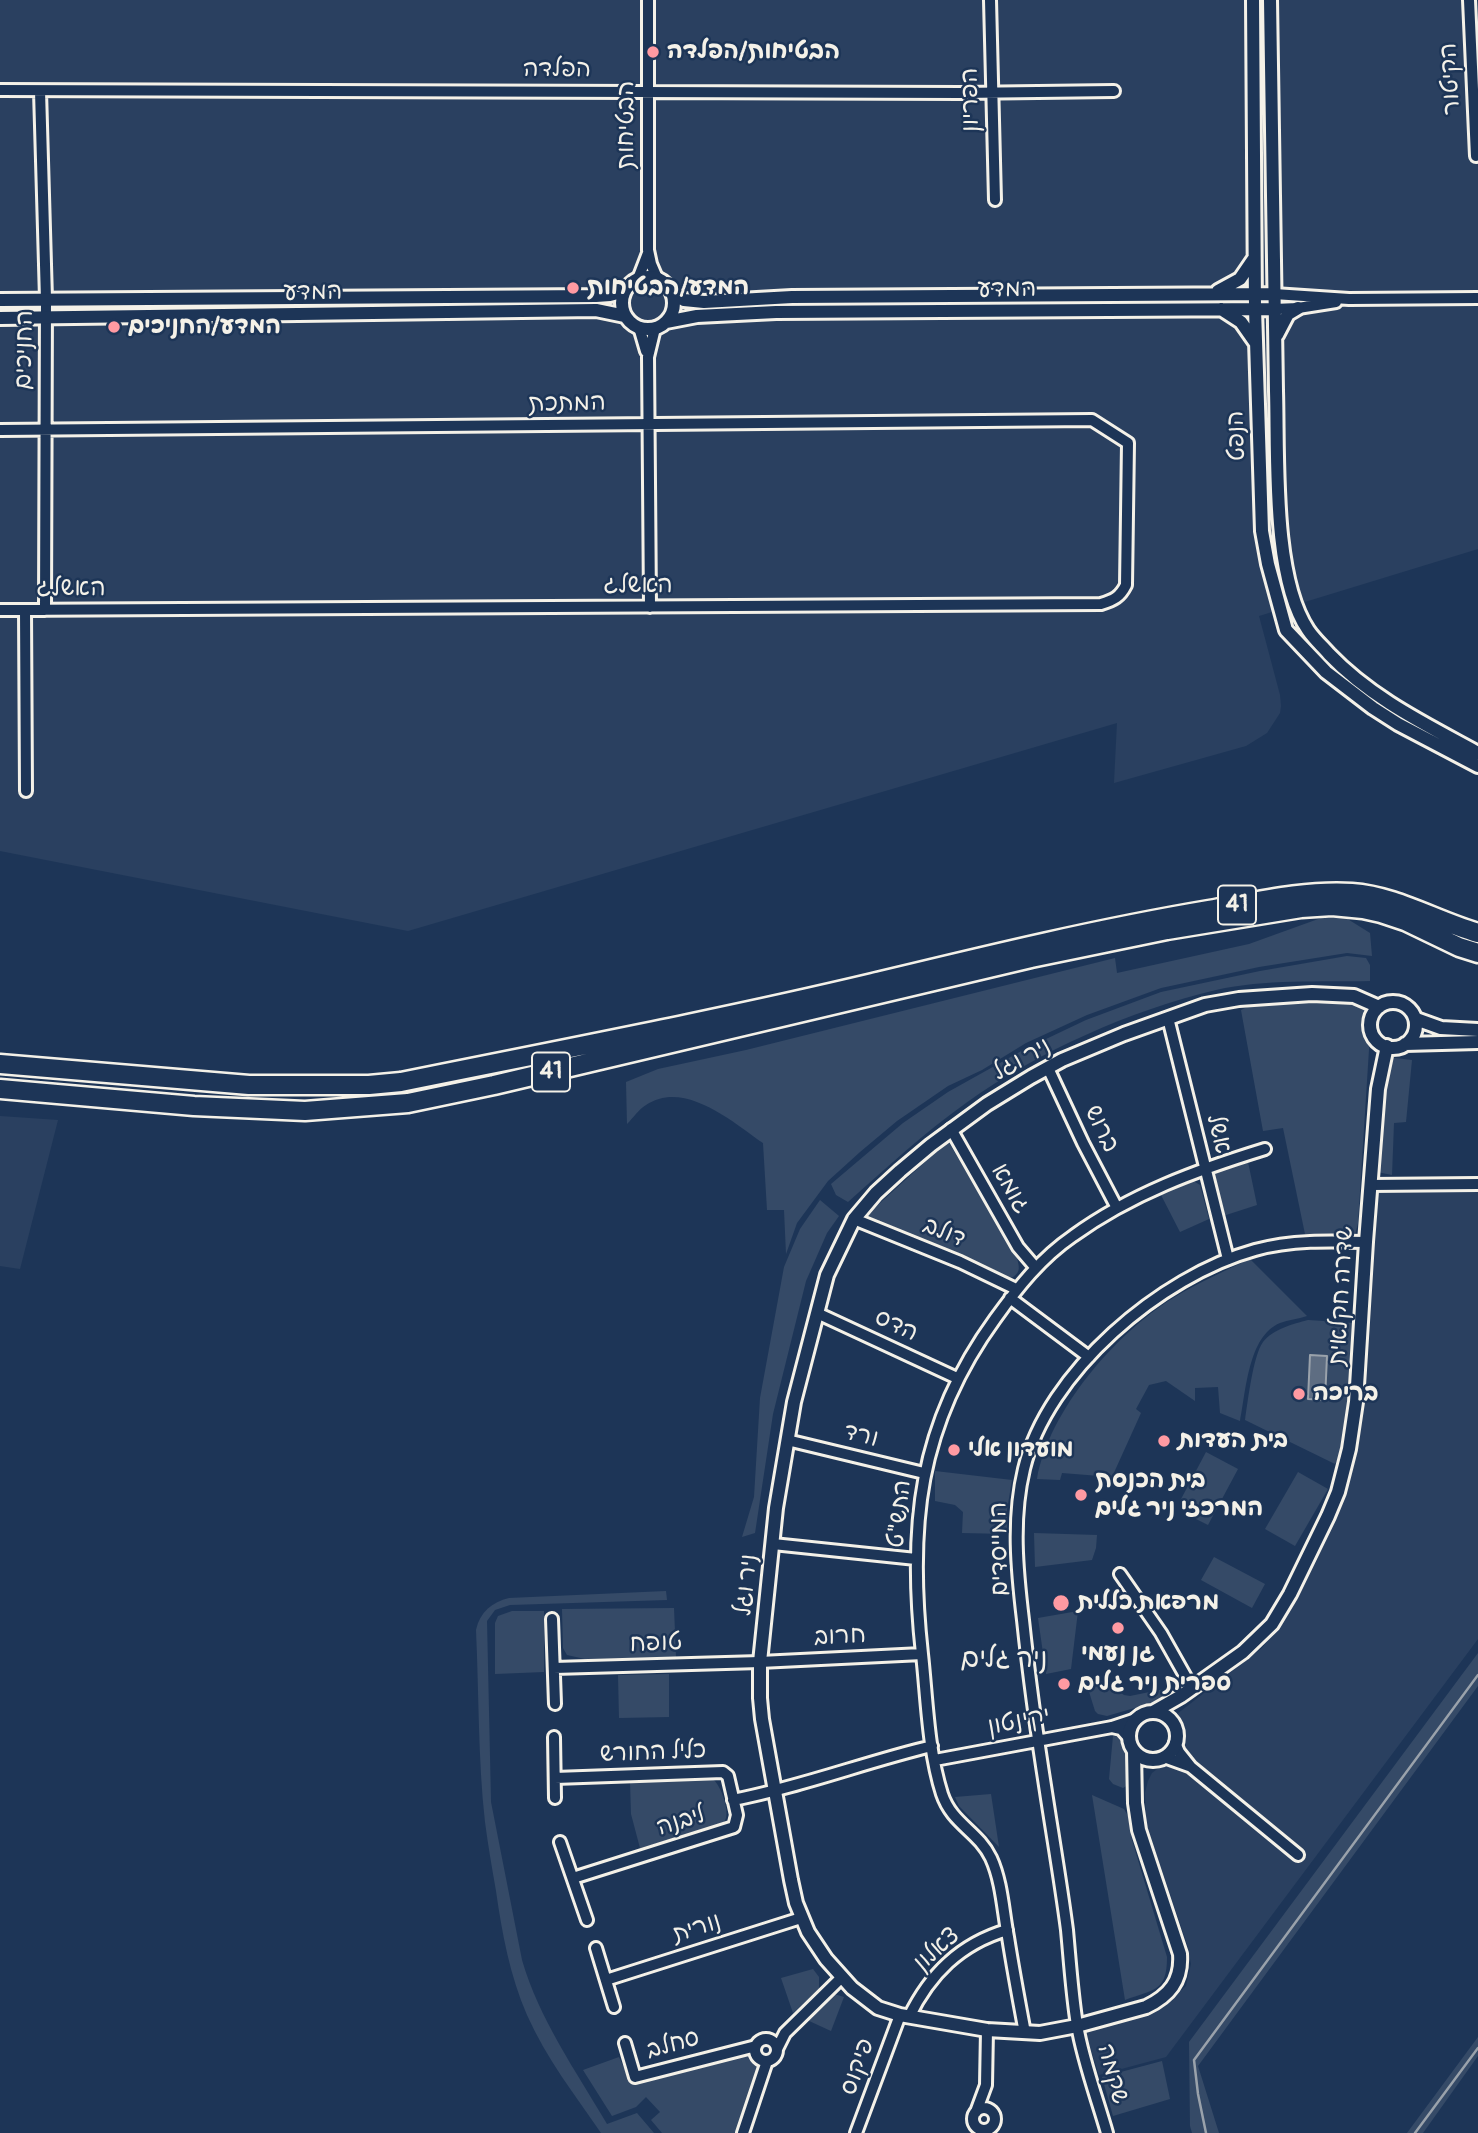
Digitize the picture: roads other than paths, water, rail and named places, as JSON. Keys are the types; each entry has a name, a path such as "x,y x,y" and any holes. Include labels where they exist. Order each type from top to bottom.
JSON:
{"highway":[{"name":"41","path":"0,1065 249,1085 369,1085 401,1082 871,983 1096,930 1297,895 1333,892 1378,897 1478,933"},
{"name":"41","path":"0,1090 248,1110 305,1111 408,1103 494,1086 1031,958 1167,930 1301,908 1332,906 1381,913 1405,920 1478,953"}],"street":[{"name":"הבטיחות","path":"648,0 648,250 657,278"},
{"name":"הפריון","path":"990,0 995,200"},
{"name":"הנפט","path":"1252,0 1255,309 1262,531 1286,630 1326,672 1373,708 1478,766"},
{"name":"הנפט","path":"1270,0 1274,309 1281,529 1292,594 1308,631 1330,655 1379,697 1478,753"},
{"name":"הקיטור","path":"1469,0 1474,47 1476,156"},
{"name":"הפלדה","path":"0,90 992,93 1114,91"},
{"name":"החניכים","path":"40,91 46,299 45,610"},
{"name":"הבטיחות","path":"638,279 648,250"},
{"path":"1212,293 1243,276 1255,256"},
{"path":"648,358 661,325 674,308 673,292 664,282 648,276 631,282 622,303 625,316 639,327 648,358 650,607"},
{"name":"המדע","path":"0,300 596,296 625,291"},
{"name":"המדע","path":"673,292 684,300 704,302 792,296 1212,293 1349,299 1478,298"},
{"name":"המדע","path":"661,325 697,316 754,313 1274,309 1298,308 1349,299"},
{"path":"1275,342 1284,320 1298,308"},
{"path":"1220,309 1241,322 1256,344"},
{"name":"המדע","path":"0,318 596,310 625,316"},
{"path":"639,327 661,325"},
{"name":"המתכת","path":"0,430 1092,420 1128,443"},
{"name":"האשלג","path":"0,610 1101,604 1114,600 1126,585 1128,443"},
{"path":"25,610 26,791"},
{"name":"ניר וגל","path":"1134,1751 1135,1803 1139,1830 1180,1954 1180,1972 1171,1990 1156,2002 1077,2026 1040,2033 987,2029 904,2016 878,2008 865,1999 841,1978 817,1946 801,1918 791,1880 762,1719 760,1662 787,1440 798,1383 832,1261 854,1219 900,1171 951,1129 1008,1090 1048,1068 1102,1043 1213,1003 1269,996 1344,995 1354,996 1379,1007"},
{"path":"1478,1030 1454,1037 1393,1047 1376,1038 1371,1019 1379,1007 1393,1002 1400,1003 1407,1006 1416,1019 1441,1028 1454,1037 1478,1042"},
{"name":"אשל","path":"1168,1018 1228,1259"},
{"path":"1405,1044 1415,1034 1416,1019"},
{"name":"שדרה חקלאית","path":"1153,1712 1181,1696 1243,1652 1272,1624 1290,1594 1333,1504 1344,1471 1356,1402 1378,1089 1387,1046"},
{"name":"ברוש","path":"1048,1068 1117,1208"},
{"name":"גומא","path":"951,1129 1018,1247 1036,1268"},
{"name":"התש\"ט","path":"1025,2033 992,1861 979,1841 952,1816 947,1807 941,1792 932,1746 917,1616 916,1559 925,1473 941,1416 957,1378 1013,1293 1036,1268 1074,1235 1117,1208 1182,1176 1265,1149"},
{"path":"1370,1185 1478,1184"},
{"name":"דולב","path":"854,1219 960,1262 1013,1293 1089,1357"},
{"name":"המייסדים","path":"1077,2026 1020,1591 1016,1524 1025,1466 1049,1411 1089,1357 1118,1328 1173,1288 1228,1259 1275,1245 1325,1241 1366,1242"},
{"name":"הדס","path":"817,1313 957,1378"},
{"name":"ורד","path":"787,1440 925,1473"},
{"path":"773,1544 916,1559"},
{"path":"1120,1574 1165,1639 1192,1688"},
{"path":"552,1619 555,1704"},
{"name":"חרוב","path":"760,1662 922,1654"},
{"name":"טופח","path":"554,1668 760,1662"},
{"path":"1173,1724 1173,1711 1181,1696"},
{"path":"1129,1738 1129,1730 1136,1719 1153,1712 1168,1718 1176,1731 1175,1743 1170,1752 1139,1773 1136,1784"},
{"name":"יקינטון","path":"935,1760 1112,1727 1136,1719"},
{"path":"1112,1727 1121,1729 1129,1738 1134,1751 1141,1757 1158,1758 1191,1767"},
{"path":"554,1737 555,1798"},
{"path":"1175,1743 1191,1767 1298,1855"},
{"path":"775,1792 865,1763 932,1746"},
{"name":"כליל החורש","path":"555,1778 717,1772 728,1776 733,1800"},
{"name":"ליבנה","path":"573,1878 734,1827 737,1815 733,1800 775,1792"},
{"path":"560,1842 587,1920"},
{"name":"נורית","path":"606,1980 801,1918"},
{"name":"צאלון","path":"904,2016 927,1983 970,1945 1007,1930"},
{"path":"596,1948 614,2007"},
{"path":"743,2133 767,2061 776,2055 785,2033 841,1978"},
{"name":"פיקוס","path":"856,2133 904,2016"},
{"name":"שקמה","path":"1077,2026 1107,2133"},
{"path":"986,2085 973,2129 994,2130 994,2114 986,2085 987,2029"},
{"path":"767,2061 757,2056 756,2046 761,2040 785,2033"},
{"path":"768,2039 774,2042 777,2049"},
{"name":"סחלב","path":"625,2043 635,2077 756,2046"},
{"path":"976,2112 986,2108 994,2114"}],"waterway":[{"path":"1206,2133 1194,2060 1478,1675"},
{"path":"1415,2133 1478,2048"}],"place":[{"name":"הבטיחות/הפלדה","path":"653,52"},
{"name":"המדע/הבטיחות","path":"573,288"},
{"name":"המדע/החניכים","path":"114,327"},
{"name":"בריכה","path":"1299,1394"},
{"name":"בית העדות","path":"1164,1441"},
{"name":"מועדון אלי","path":"954,1450"},
{"name":"בית הכנסת המרכזי ניר גלים","path":"1081,1495"},
{"name":"מרפאת כללית","path":"1061,1603"},
{"name":"גן נעמי","path":"1118,1628"},
{"name":"ספרית ניר גלים","path":"1064,1684"}],"district":[{"name":"ניר גלים","path":"1004,1660"}]}
